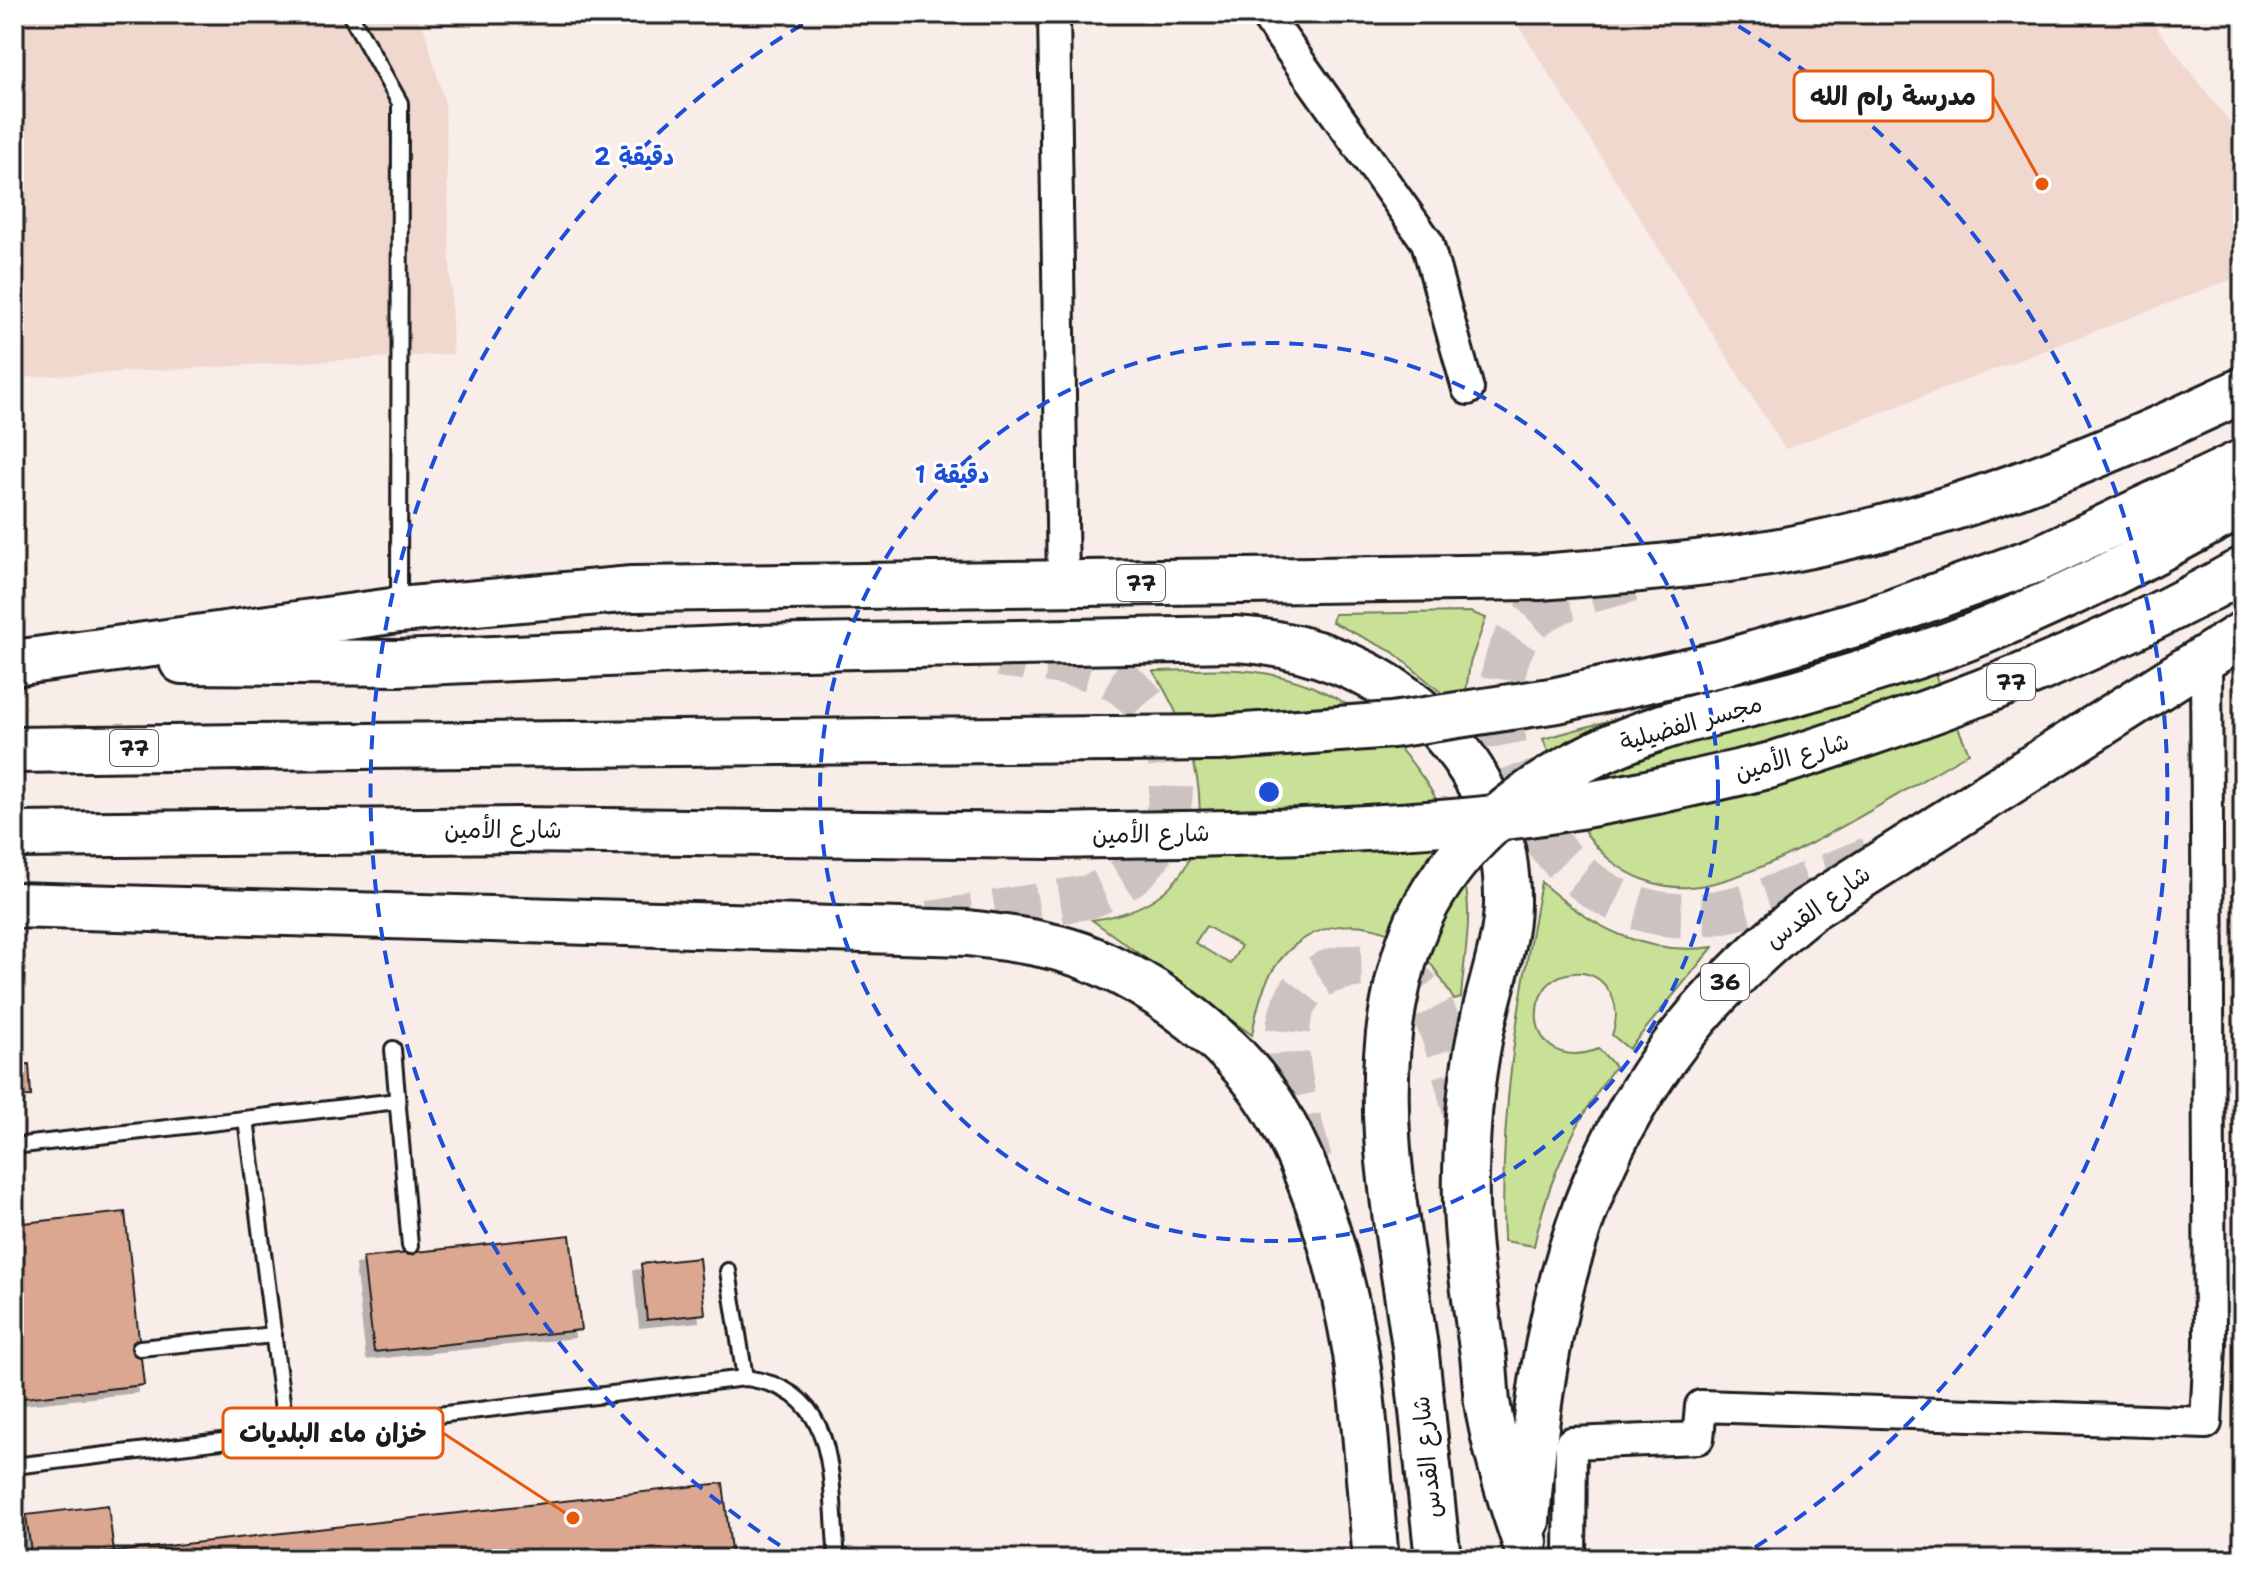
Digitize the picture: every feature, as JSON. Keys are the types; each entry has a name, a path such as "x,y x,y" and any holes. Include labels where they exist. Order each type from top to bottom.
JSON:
{"main road":[{"name":"77","path":"14,663 399,610 632,589 1539,577 1683,566 1781,551 1877,529 2053,475 2133,442 2243,390"},
{"name":"77","path":"14,750 1218,738 1392,725 1557,700 1719,664 1879,617 2036,560 2243,462"},
{"name":"مجسر الفضيلية","path":"1416,1355 1388,1137 1388,1057 1394,1003 1426,904 1483,833 1555,776 1595,753 1658,728 1801,692 1949,644 2025,614 2243,504"},
{"name":"شارع الأمين","path":"14,835 251,830 1049,836 1290,831 1530,814 1650,793 1768,766 1886,729 2001,686 2114,637 2243,570"},
{"name":"شارع القدس","path":"1525,1551 1532,1455 1544,1369 1562,1285 1585,1203 1627,1112 1684,1029 1742,966 1808,910 2243,634"},
{"name":"77","path":"79,655 245,663 399,663 746,648 1234,639 1274,641 1316,652 1384,684 1412,702 1459,751 1482,789 1501,842 1507,907 1473,1084 1466,1176 1467,1234 1496,1450 1525,1551"},
{"path":"14,905 968,933 1024,940 1080,955 1120,973 1162,998 1228,1053 1279,1116 1306,1175 1328,1235 1355,1351 1376,1559"},
{"name":"شارع القدس","path":"1416,1355 1438,1559"}],"street":[{"path":"1054,14 1063,584"},
{"path":"1265,14 1427,242 1468,389"},
{"path":"1570,1559 1571,1443 1698,1438 1701,1406 2206,1423 2210,1346 2206,657"}],"lane":[{"path":"350,14 400,103 399,610"},
{"path":"393,1049 410,1246"},
{"path":"14,1146 397,1101"},
{"path":"246,1119 286,1433"},
{"path":"728,1271 745,1378"},
{"path":"140,1348 274,1335"},
{"path":"14,1466 745,1378 770,1380 790,1389 810,1408 824,1435 837,1559"}],"shaded area":[{"path":"14,14 416,14 425,31 445,104 453,354 14,378"},
{"path":"1511,14 2146,14 2243,139 2243,275 1785,449"}],"green space":[{"path":"1470,612 1486,618 1470,663 1463,711 1393,652 1332,622 1334,614"},
{"path":"1918,635 1969,753 1832,832 1755,869 1720,881 1690,887 1668,886 1637,877 1610,860 1578,820 1543,739"},
{"path":"1219,669 1257,672 1297,681 1335,697 1369,720 1399,748 1425,780 1445,816 1459,855 1468,908 1461,998 1454,1000 1427,959 1403,940 1363,926 1343,926 1323,930 1287,952 1265,985 1252,1035 1092,920 1138,907 1171,886 1190,857 1199,822 1198,785 1189,746 1174,707 1153,671","holes":["1206,926 1241,946 1230,964 1195,943"]},
{"path":"1541,882 1579,912 1620,935 1664,947 1713,947 1629,1049 1612,1035 1615,1005 1607,988 1596,978 1574,973 1556,978 1544,990 1538,1006 1537,1023 1543,1038 1555,1049 1574,1054 1599,1049 1615,1066 1587,1108 1555,1174 1534,1246 1504,1241 1503,1195 1512,1060"}],"building":[{"path":"29,1064 31,1096 14,1097 14,1065"},
{"path":"125,1212 144,1385 14,1399 14,1224"},
{"path":"570,1235 581,1330 374,1352 363,1258"},
{"path":"699,1258 705,1314 647,1320 641,1264"},
{"path":"723,1483 732,1559 52,1559 114,1552"},
{"path":"108,1505 114,1552 32,1559 26,1515"}],"tunnel":[{"path":"1631,580 1578,595 1540,612 1522,630 1507,660 1501,693 1504,742 1514,778 1529,812 1549,844 1574,871 1604,893 1637,908 1675,915 1699,915 1749,905 1872,858"},
{"path":"930,923 1088,897 1104,891 1144,861 1166,817 1171,793 1171,768 1157,722 1143,702 1124,685 1096,671 1064,663 1000,655"},
{"path":"1310,1161 1290,1075 1287,1044 1290,1016 1301,992 1322,975 1354,966 1372,966 1390,971 1406,979 1429,1003 1455,1073 1468,1124"}],"place":[{"name":"مدرسة رام الله","path":"2042,184"},
{"name":"خزان ماء البلديات","path":"573,1518"}]}
